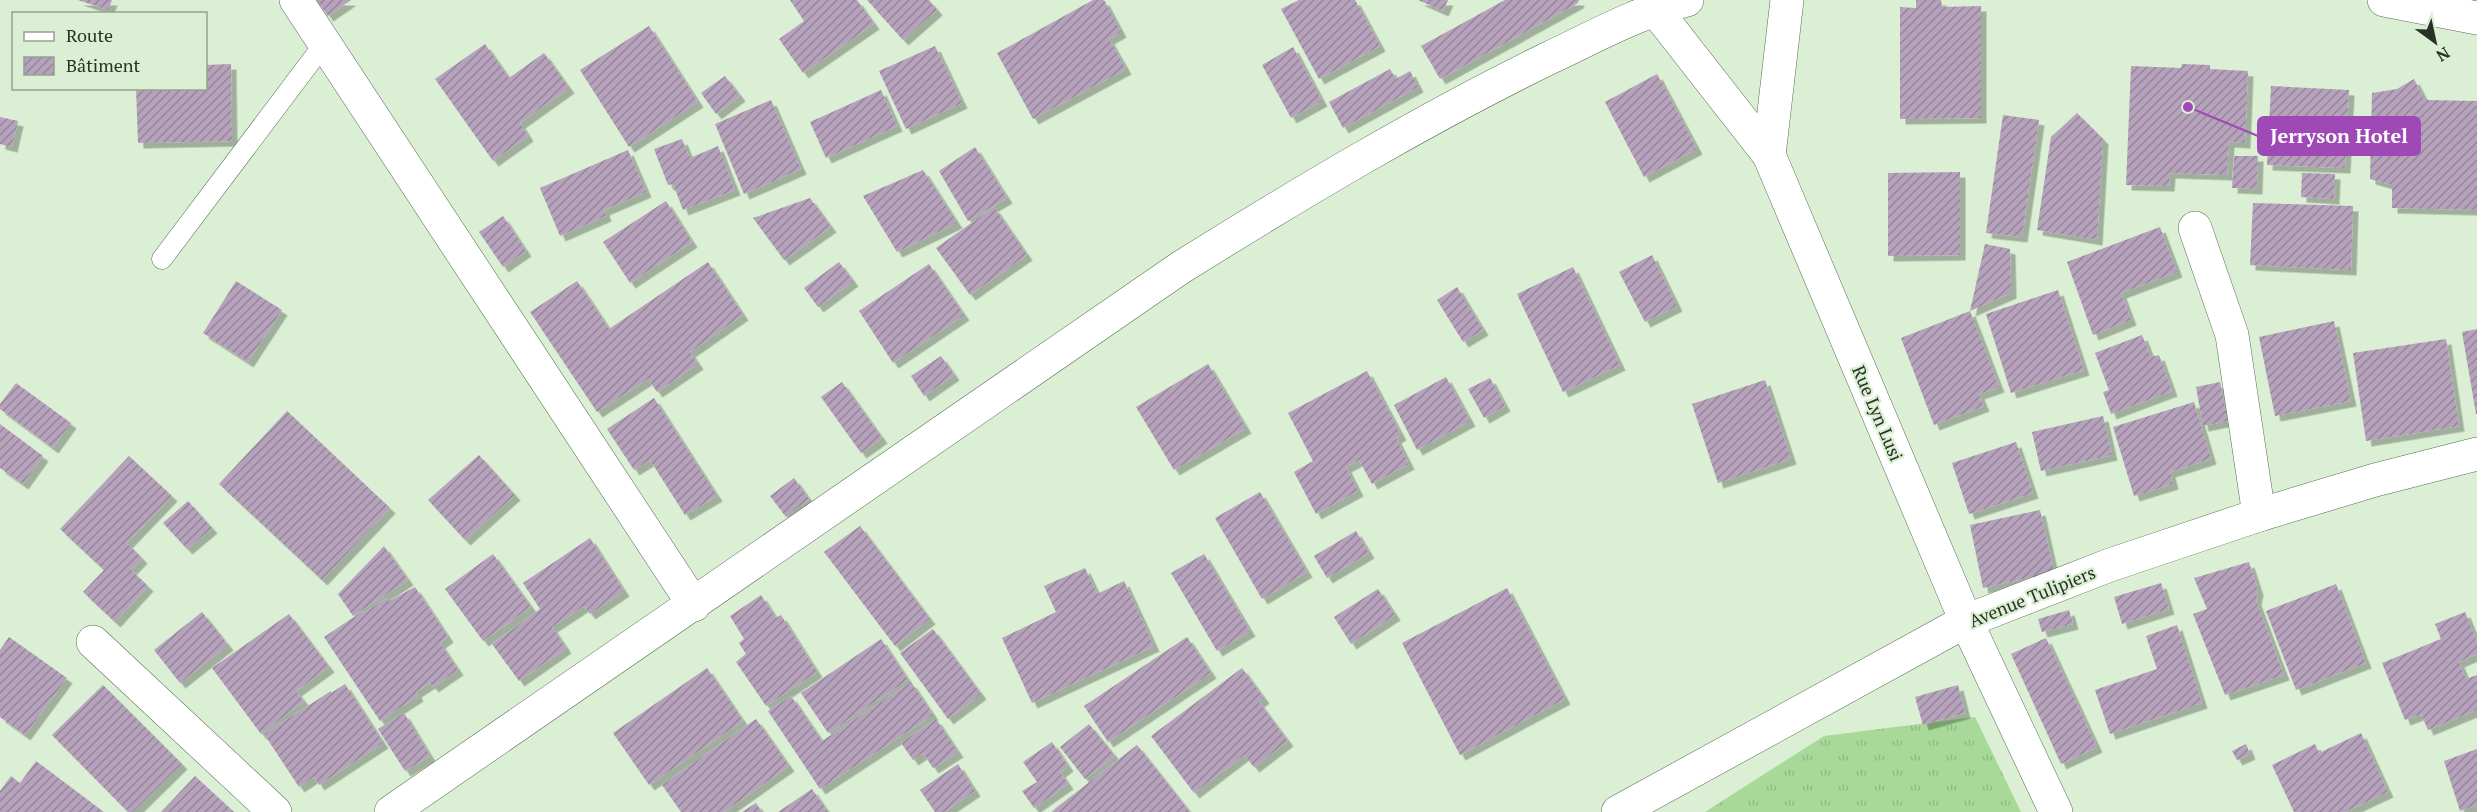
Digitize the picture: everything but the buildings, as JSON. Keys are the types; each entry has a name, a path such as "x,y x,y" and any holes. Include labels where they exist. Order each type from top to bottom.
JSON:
{"street":[{"path":"296,0 694,605"},
{"path":"391,812 1180,268 1311,186 1509,78 1653,4 1687,0"},
{"name":"Rue Lyn Lusi","path":"1787,0 1769,155 1966,621 2056,812"},
{"path":"2384,0 2477,18"},
{"path":"1653,4 1769,155"},
{"path":"2195,228 2232,335 2259,515"},
{"name":"Avenue Tulipiers","path":"1618,812 1966,621 2110,565 2259,515 2375,480 2477,454"},
{"path":"93,642 275,812"}],"lane":[{"path":"162,259 324,44"}],"green space":[{"path":"1975,717 2021,812 1705,812 1824,736"}],"place":[{"name":"Jerryson Hotel","path":"2188,107"}]}
